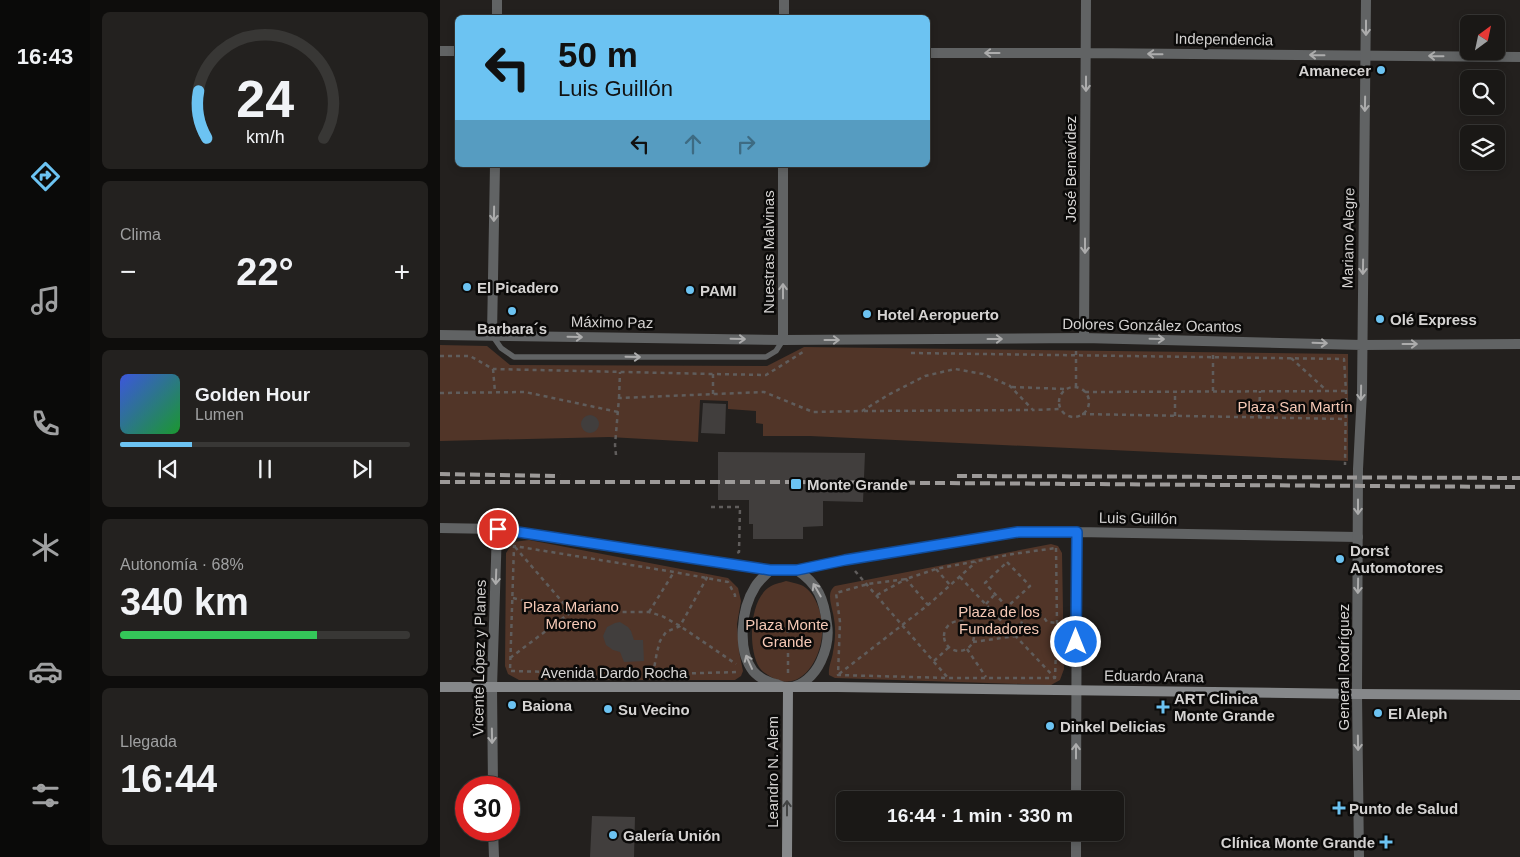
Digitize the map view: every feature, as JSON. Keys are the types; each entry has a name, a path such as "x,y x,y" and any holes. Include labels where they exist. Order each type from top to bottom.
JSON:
{"main road":[{"name":"Avenida Dardo Rocha","path":"440,686 790,683"},
{"name":"Eduardo Arana","path":"790,683 837,687 1520,695"},
{"name":"Leandro N. Alem","path":"787,857 790,683"}],"street":[{"path":"497,0 497,15"},
{"path":"784,0 784,15"},
{"name":"José Benavídez","path":"1080,338 1086,0"},
{"name":"Mariano Alegre","path":"1358,477 1362,392 1366,0"},
{"path":"440,51 455,51"},
{"name":"Independencia","path":"930,53 1520,57"},
{"path":"492,335 495,167"},
{"name":"Nuestras Malvinas","path":"783,167 784,340"},
{"name":"Máximo Paz","path":"440,335 784,340"},
{"name":"Dolores González Ocantos","path":"784,340 1080,338 1362,344 1520,344"},
{"name":"General Rodríguez","path":"1358,477 1357,694 1359,857"},
{"name":"Luis Guillón","path":"440,528 498,529 770,570 797,570 845,560 1018,532 1358,538"},
{"name":"Vicente López y Planes","path":"493,776 492,687 498,529"},
{"path":"1076,791 1077,532"},
{"path":"770,570 755,587 744,617 744,645 747,658 754,671 767,682 801,684 815,672 823,656 828,629 826,612 821,596 814,583 797,570"},
{"path":"493,841 494,857"},
{"path":"1076,841 1076,857"}],"lane":[{"path":"492,335 501,348 514,357 766,357 776,351 784,340"}],"path":[{"path":"1076,387 1076,354 1080,338"},
{"path":"1213,341 1213,391"},
{"path":"1273,342 1327,391"},
{"path":"440,356 470,356 493,369 766,375 804,352"},
{"path":"904,353 1344,359 1346,390 1345,466"},
{"path":"493,369 495,392"},
{"path":"862,411 925,376 955,369 983,374 1010,386 1067,389 1076,387 1085,392 1346,390 1362,392"},
{"path":"616,455 620,372"},
{"path":"713,374 713,394"},
{"path":"1010,386 1033,410"},
{"path":"1067,389 1060,396 1061,409 1068,415 1077,416 1082,414 1259,417 1361,421"},
{"path":"1259,417 1260,391"},
{"path":"440,393 525,392 618,412"},
{"path":"619,398 764,392 813,412 1061,409"},
{"path":"1082,414 1088,406 1088,396 1085,392"},
{"path":"1175,392 1175,416"},
{"path":"653,674 656,652 666,632 680,626 706,578 718,562 739,552 740,507 711,507"},
{"path":"514,546 728,582 735,596 735,604"},
{"path":"514,546 510,671 643,674"},
{"path":"514,546 571,612"},
{"path":"877,595 906,579 936,569 1012,554 1056,548 1057,623 1054,678"},
{"path":"845,560 868,584 948,678"},
{"path":"838,675 928,606 978,561"},
{"path":"1007,562 1030,586 1007,607 996,594 984,583 1007,562"},
{"path":"936,569 950,585"},
{"path":"649,612 674,572"},
{"path":"959,577 1054,678"},
{"path":"837,687 840,622 836,593 868,584 906,579"},
{"path":"906,579 928,606"},
{"path":"986,604 996,594"},
{"path":"513,598 571,612 649,612 662,616 680,626 736,664"},
{"path":"510,658 571,612"},
{"path":"973,642 1016,636 1021,631 1023,618 1029,614 1038,613 1047,622 1057,623"},
{"path":"965,622 972,628 973,642 967,649 958,651 949,647 944,638 944,633 950,624 965,622"},
{"path":"754,634 754,627 818,630"},
{"path":"788,629 788,679 790,683"},
{"path":"934,661 949,647"},
{"path":"967,649 987,678"},
{"path":"662,674 737,672 736,655"},
{"path":"838,675 1054,678"}],"green space":[{"name":"Plaza San Martín","path":"440,345 487,346 510,365 767,366 804,347 1348,354 1348,461 810,436 763,436 763,424 756,423 756,411 728,409 728,401 700,400 698,442 609,437 440,441"},
{"name":"Plaza Mariano Moreno","path":"529,540 728,578 738,588 741,601 737,624 743,671 741,676 735,680 519,680 508,674 505,666 506,553 513,542"},
{"name":"Plaza de los Fundadores","path":"1051,544 1058,546 1062,553 1064,669 1060,680 1051,685 835,678 829,675 835,631 830,593 835,586"},
{"name":"Plaza Monte Grande","path":"786,581 801,585 807,589 815,600 822,621 822,635 817,655 807,672 791,681 781,681 760,669 753,649 752,626 757,604 762,595 768,588"}],"building":[{"path":"703,403 726,404 725,434 701,433"},
{"path":"586,415 594,415 599,420 597,431 586,433 581,428 581,420"},
{"path":"718,452 865,453 863,502 823,501 823,526 803,527 803,539 753,539 753,524 749,524 749,500 718,500"},
{"path":"620,622 628,627 634,640 643,640 644,661 624,662 620,652 606,645 603,636 607,627"},
{"name":"Galería Unión","path":"592,816 635,817 634,857 590,857"}],"railway":[{"path":"440,474 560,476"},
{"path":"957,476 1520,478"},
{"path":"440,482 790,482 1520,487"}],"place":[{"name":"Amanecer","path":"1381,70"},
{"name":"El Picadero","path":"467,287"},
{"name":"PAMI","path":"690,290"},
{"name":"Barbara´s","path":"512,311"},
{"name":"Hotel Aeropuerto","path":"867,314"},
{"name":"Olé Express","path":"1380,319"},
{"name":"Monte Grande","path":"796,484"},
{"name":"Dorst Automotores","path":"1340,559"},
{"name":"Baiona","path":"512,705"},
{"name":"ART Clinica Monte Grande","path":"1163,707"},
{"name":"Su Vecino","path":"608,709"},
{"name":"El Aleph","path":"1378,713"},
{"name":"Dinkel Delicias","path":"1050,726"},
{"name":"Punto de Salud","path":"1339,808"},
{"name":"Galería Unión","path":"613,835"},
{"name":"Clínica Monte Grande","path":"1386,842"}],"route":[{"path":"498,529 770,570 797,570 845,560 1018,532 1077,532 1076,642"}]}
